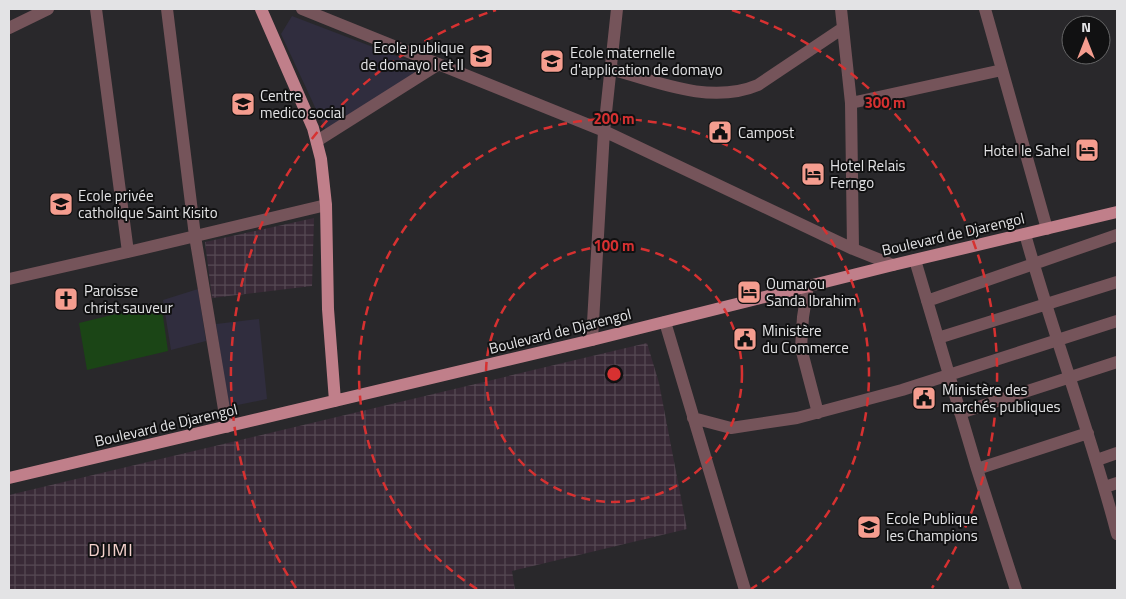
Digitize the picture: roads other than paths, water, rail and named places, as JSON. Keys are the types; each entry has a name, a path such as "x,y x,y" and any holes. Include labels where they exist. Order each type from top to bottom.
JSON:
{"main road":[{"path":"261,9 317,141 326,204 328,309 335,402"},
{"name":"Boulevard de Djarengol","path":"9,478 335,402 1117,212"}],"street":[{"path":"9,28 48,9"},
{"path":"96,9 128,252"},
{"path":"167,9 195,236 228,427"},
{"path":"302,9 604,131 853,250 893,265"},
{"path":"592,340 604,131 617,9"},
{"path":"841,9 851,103 853,250"},
{"path":"986,9 1047,229"},
{"path":"611,69 700,92 744,90 758,85 843,28"},
{"path":"317,141 439,64"},
{"path":"851,103 1002,70"},
{"path":"9,278 128,252 326,204"},
{"path":"1025,234 1056,340 1097,460 1111,485 1117,534"},
{"path":"927,301 1117,235"},
{"path":"915,260 976,469 1016,590"},
{"path":"938,338 1117,282"},
{"path":"808,286 803,316 801,348 818,413"},
{"path":"693,418 731,428 818,413 878,397 1117,321"},
{"path":"665,322 745,590"},
{"path":"960,413 1117,362"},
{"path":"976,469 1088,433"},
{"path":"1097,460 1117,454"}],"place":[{"name":"Ecole publique de domayo I et II","path":"481,56"},
{"name":"Ecole maternelle d'application de domayo","path":"552,61"},
{"name":"Centre medico social","path":"243,104"},
{"name":"Campost","path":"720,132"},
{"name":"Hotel le Sahel","path":"1087,150"},
{"name":"Hotel Relais Ferngo","path":"813,174"},
{"name":"Ecole privée catholique Saint Kisito","path":"61,204"},
{"name":"Oumarou Sanda Ibrahim","path":"749,292"},
{"name":"Paroisse christ sauveur","path":"66,299"},
{"name":"Ministère du Commerce","path":"745,339"},
{"name":"Ministère des marchés publiques","path":"924,398"},
{"name":"Ecole Publique les Champions","path":"869,527"}],"district":[{"name":"DJIMI","path":"111,549"}]}
